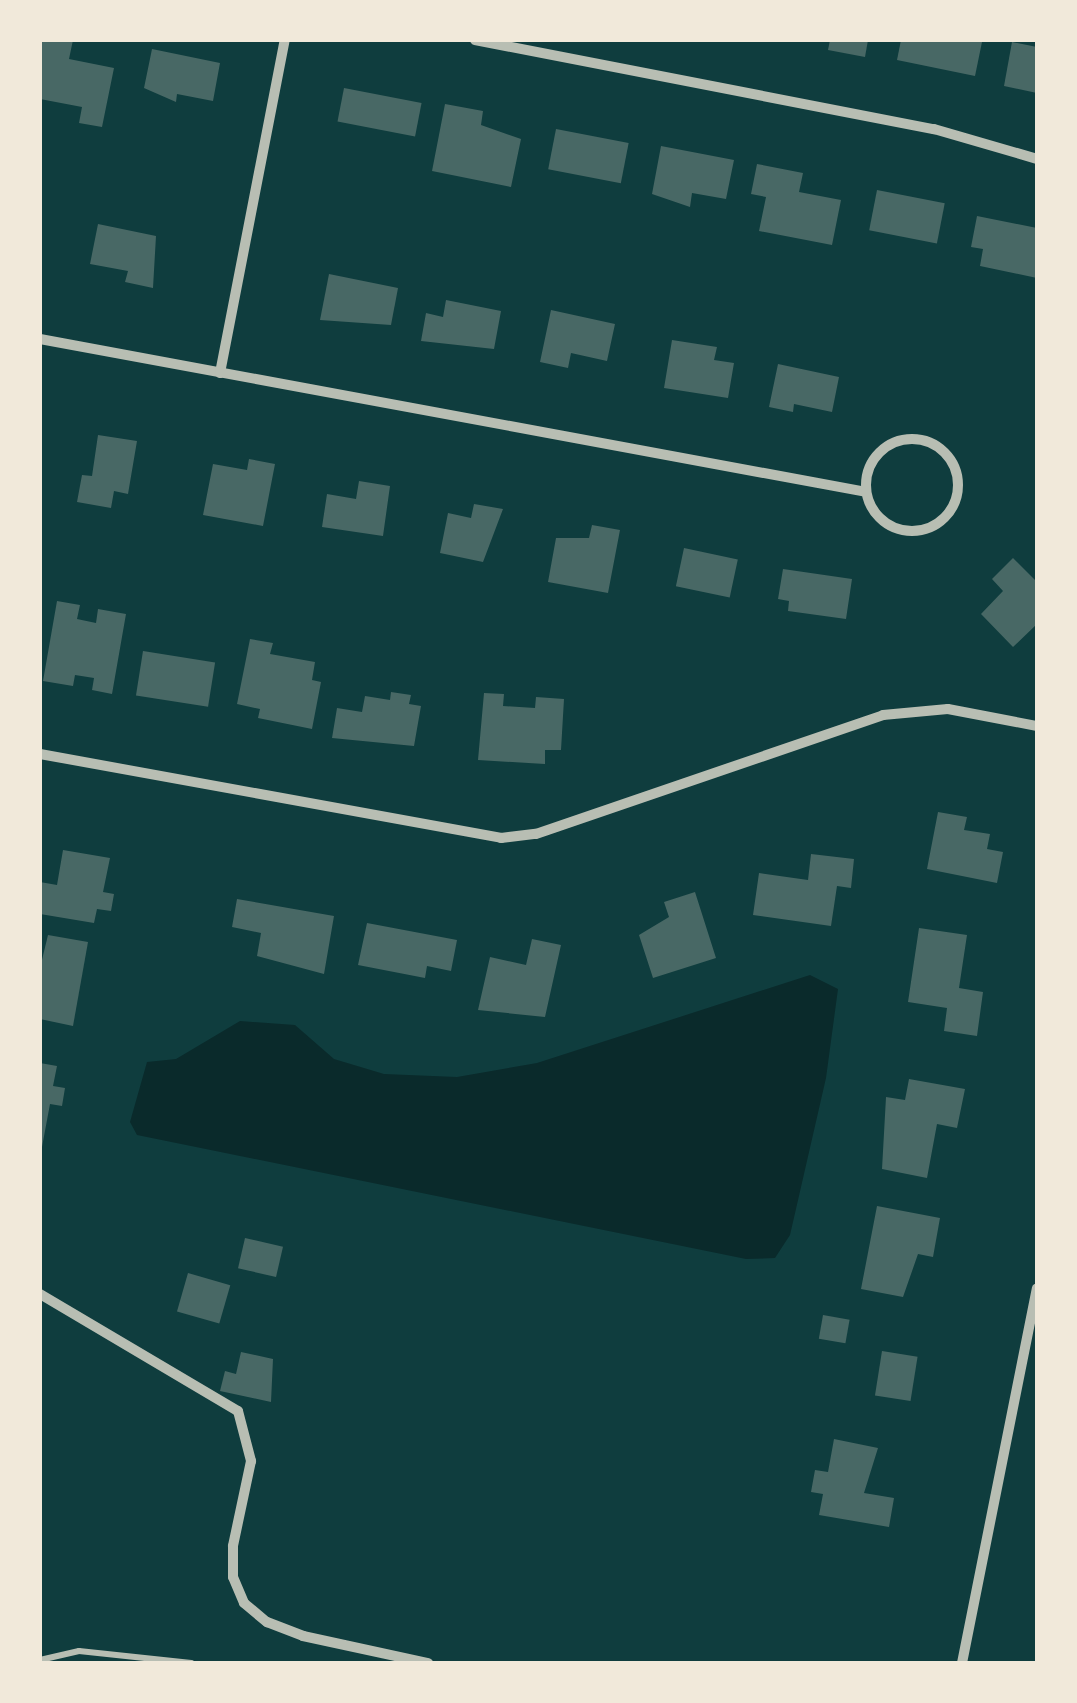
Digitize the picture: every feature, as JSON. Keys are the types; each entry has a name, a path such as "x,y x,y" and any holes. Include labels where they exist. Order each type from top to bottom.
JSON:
{"street":[{"path":"220,373 285,40"},
{"path":"474,40 934,129 1037,159"},
{"path":"40,339 866,492"},
{"path":"910,438 950,457 959,486 949,515 907,532 880,518 866,492 872,462 910,438"},
{"path":"40,754 501,838 536,834 884,714 948,709 1037,726"},
{"path":"962,1663 1037,1288"},
{"path":"40,1294 238,1411 251,1461 233,1546 233,1576 244,1602 267,1622 302,1636 428,1663"}],"lane":[{"path":"40,1660 78,1651 191,1663"}],"water":[{"path":"810,975 838,989 826,1078 790,1235 775,1258 746,1259 137,1135 130,1122 147,1062 176,1059 240,1021 295,1025 334,1059 384,1074 457,1077 537,1063"}],"building":[{"path":"40,40 73,40 69,59 114,68 102,127 79,123 82,107 40,99"},
{"path":"830,40 868,40 865,57 828,50"},
{"path":"901,40 982,42 975,76 897,60"},
{"path":"1012,42 1037,47 1037,93 1004,86"},
{"path":"152,49 220,63 213,101 177,94 176,102 144,88"},
{"path":"344,88 422,103 415,136 338,121"},
{"path":"445,104 483,111 481,125 521,139 511,187 432,171"},
{"path":"556,129 629,143 621,183 548,169"},
{"path":"661,146 734,160 726,199 692,193 690,207 652,194"},
{"path":"757,164 803,173 799,192 841,200 832,245 759,231 766,197 751,194"},
{"path":"877,190 945,203 937,243 869,230"},
{"path":"977,216 1037,228 1037,278 980,266 983,249 971,247"},
{"path":"98,224 156,236 153,288 125,282 128,271 90,264"},
{"path":"329,274 398,288 391,325 320,320"},
{"path":"446,300 501,311 494,349 421,341 426,313 443,317"},
{"path":"551,310 615,324 607,361 571,353 568,368 540,362"},
{"path":"672,340 717,347 714,360 734,363 728,398 664,388"},
{"path":"778,364 839,377 832,412 794,404 793,412 769,407"},
{"path":"98,435 137,441 128,494 114,491 111,508 77,502 82,475 92,476"},
{"path":"249,459 275,464 263,526 203,515 213,464 247,470"},
{"path":"359,481 390,486 383,536 322,527 327,494 356,499"},
{"path":"474,504 503,509 483,562 440,553 448,513 471,518"},
{"path":"592,525 620,530 608,593 548,582 556,538 589,538"},
{"path":"684,548 738,559 730,598 676,586"},
{"path":"1013,558 1037,582 1037,624 1013,647 981,614 1003,591 992,579"},
{"path":"783,569 852,579 846,619 788,611 789,601 778,599"},
{"path":"57,601 80,605 77,619 96,623 98,609 126,614 112,694 92,690 94,678 75,675 73,686 43,681"},
{"path":"250,639 273,643 270,654 315,662 312,680 321,682 312,729 258,718 260,709 237,704"},
{"path":"143,651 215,662 208,707 136,695"},
{"path":"391,692 411,695 409,704 421,706 414,746 332,738 337,708 362,712 365,696 390,700"},
{"path":"484,693 504,694 503,706 535,708 536,697 564,699 561,750 545,750 545,764 478,760"},
{"path":"938,812 967,817 964,830 990,834 987,849 1003,852 997,883 927,869"},
{"path":"63,850 110,858 103,892 114,894 111,911 97,909 94,923 40,914 40,882 57,885"},
{"path":"811,854 854,859 851,888 837,886 831,926 753,915 759,873 808,880"},
{"path":"695,892 716,958 653,978 639,935 669,917 664,902"},
{"path":"237,899 334,916 324,974 257,956 261,933 232,927"},
{"path":"367,923 457,940 451,971 427,966 425,978 358,965"},
{"path":"919,928 967,935 959,988 983,992 977,1036 944,1031 947,1008 908,1002"},
{"path":"48,935 88,942 73,1026 40,1019 40,968"},
{"path":"532,939 561,945 545,1017 478,1010 490,957 526,965"},
{"path":"40,1063 57,1066 53,1086 65,1088 62,1106 50,1104 42,1147"},
{"path":"909,1079 965,1089 957,1128 937,1124 927,1178 882,1169 886,1097 905,1100"},
{"path":"877,1206 940,1218 933,1257 918,1254 903,1297 861,1289"},
{"path":"245,1238 283,1247 276,1277 238,1268"},
{"path":"188,1273 230,1285 219,1324 177,1311"},
{"path":"823,1315 850,1320 845,1343 819,1339"},
{"path":"882,1351 918,1357 911,1401 875,1395"},
{"path":"241,1352 273,1359 271,1402 220,1391 225,1371 236,1374"},
{"path":"834,1439 878,1448 864,1493 894,1498 889,1527 819,1515 823,1494 811,1492 815,1470 828,1472"}]}
